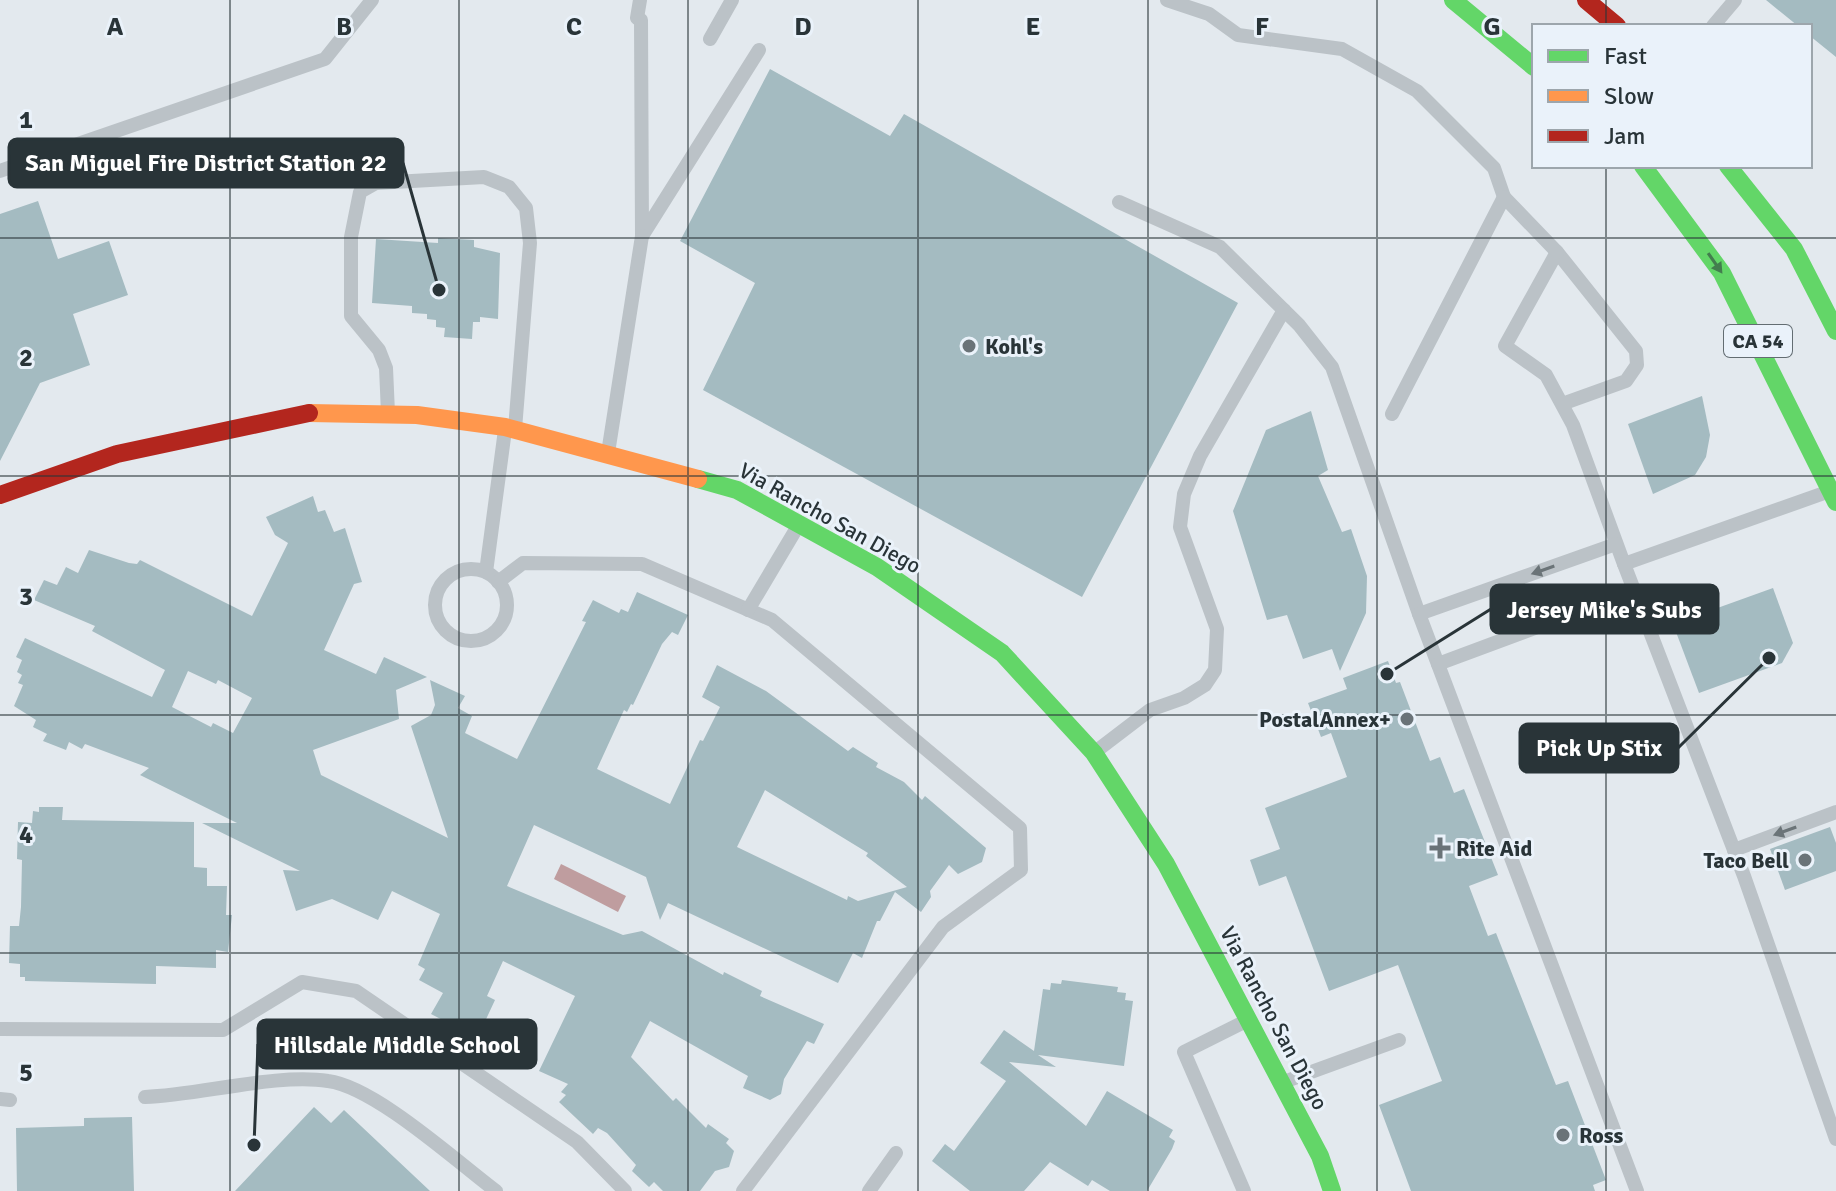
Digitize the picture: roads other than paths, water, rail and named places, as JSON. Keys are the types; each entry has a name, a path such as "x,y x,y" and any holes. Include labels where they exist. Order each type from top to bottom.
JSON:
{"street":[{"path":"1453,0 1532,65"},
{"path":"1586,0 1615,24"},
{"name":"CA 54","path":"1644,168 1722,273 1834,494"},
{"path":"1730,168 1794,249 1836,331"},
{"name":"Via Rancho San Diego","path":"0,495 117,454 311,413 388,414 510,428 737,490 877,567 1002,653 1094,753 1166,864 1320,1156 1332,1191"}],"lane":[{"path":"0,171 325,59 372,0"},
{"path":"608,453 642,236 640,0"},
{"path":"710,39 732,0"},
{"path":"1167,0 1209,14 1238,35 1342,49 1417,91 1494,168 1504,197 1557,252 1636,351 1637,365 1626,381 1562,404"},
{"path":"1715,24 1735,0"},
{"path":"642,236 759,50"},
{"path":"388,414 386,368 379,350 351,316 351,237 360,192 376,183 484,177 509,187 526,208 530,243 510,428 486,572"},
{"path":"1392,414 1504,197"},
{"path":"1119,202 1220,247 1284,310 1332,367 1419,614 1637,1191"},
{"path":"1557,252 1505,346 1546,375 1573,425 1734,850 1836,1139"},
{"path":"1094,753 1150,710 1184,698 1205,685 1215,670 1217,629 1180,527 1184,494 1200,456 1284,310"},
{"path":"1624,564 1834,494"},
{"path":"748,610 798,526"},
{"path":"1419,614 1616,544"},
{"path":"498,582 523,563 642,564 772,620 1020,828 1021,870 943,927 743,1191"},
{"path":"462,570 486,572 498,582 507,605 498,628 477,641 465,641 444,629 434,607 441,583 462,570"},
{"path":"1438,664 1634,591"},
{"path":"1734,850 1836,812"},
{"path":"0,1029 223,1030 302,982 356,991 577,1142 625,1191"},
{"path":"1244,1191 1184,1052 1248,1020"},
{"path":"1281,1083 1399,1040"},
{"path":"145,1097 187,1095 293,1079 332,1081 368,1096 496,1191"},
{"path":"869,1191 896,1153"}],"place":[{"name":"San Miguel Fire District Station 22","path":"439,290"},
{"name":"Kohl's","path":"969,346"},
{"name":"Pick Up Stix","path":"1769,658"},
{"name":"Jersey Mike's Subs","path":"1387,674"},
{"name":"PostalAnnex+","path":"1407,719"},
{"name":"Rite Aid","path":"1440,848"},
{"name":"Taco Bell","path":"1805,860"},
{"name":"Ross","path":"1563,1135"},
{"name":"Hillsdale Middle School","path":"254,1145"}]}
